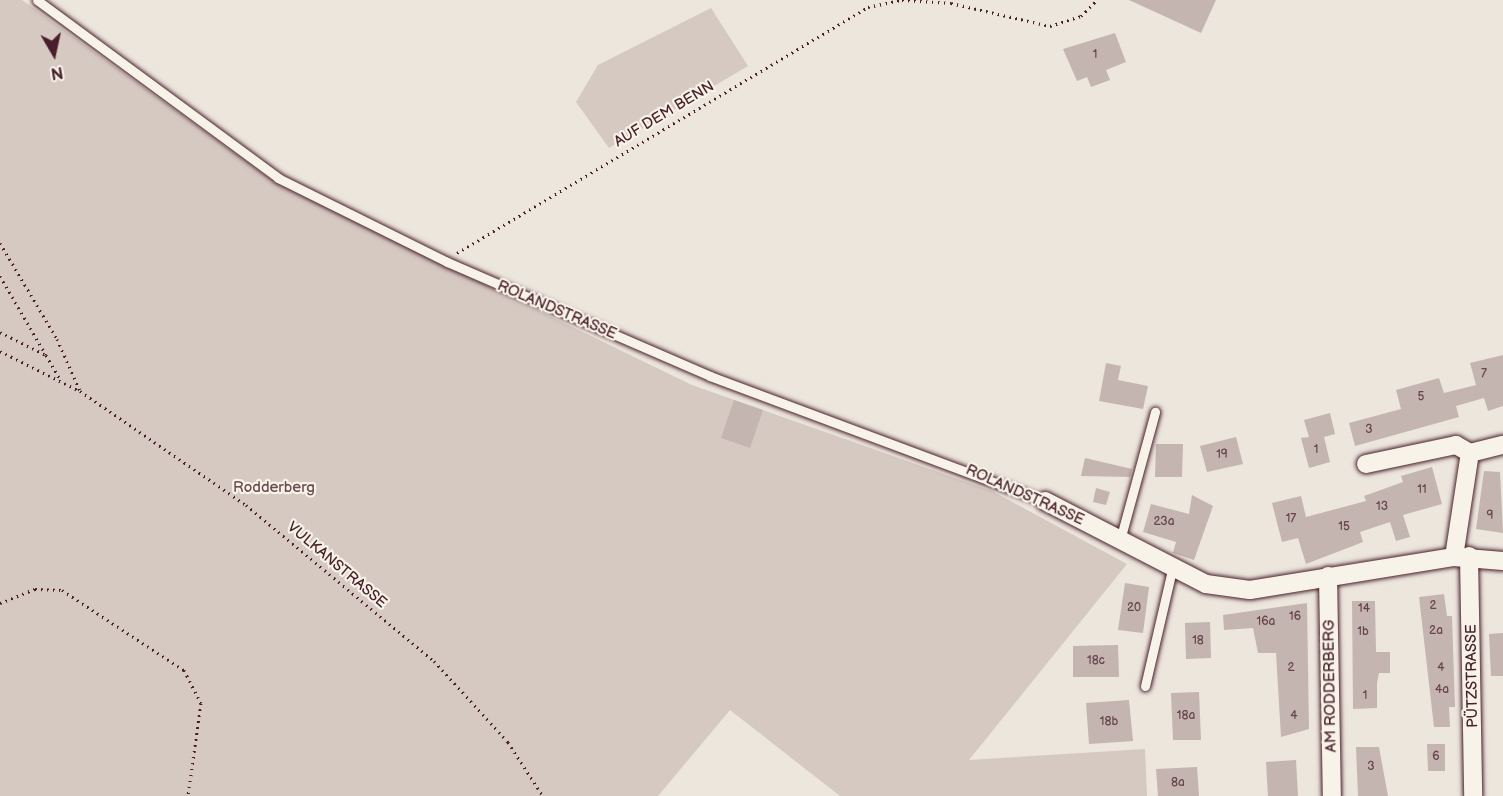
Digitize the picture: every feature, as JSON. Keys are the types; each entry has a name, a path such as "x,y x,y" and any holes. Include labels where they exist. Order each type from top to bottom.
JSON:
{"street":[{"path":"1366,464 1456,445 1470,453 1503,445"},
{"name":"PÜTZSTRASSE","path":"1470,453 1462,556 1473,796"},
{"name":"ROLANDSTRASSE","path":"1045,501 1172,570 1206,584 1250,590 1462,556 1503,561"},
{"name":"AM RODDERBERG","path":"1328,576 1332,796"}],"lane":[{"name":"ROLANDSTRASSE","path":"37,0 278,178 447,262 710,376 1045,501"},
{"path":"1120,540 1155,412"},
{"path":"1145,686 1172,570"}],"path":[{"name":"AUF DEM BENN","path":"447,262 464,246 868,7 902,0 951,3 1050,26 1081,16 1097,0"},
{"path":"0,243 57,339 80,391"},
{"path":"0,276 61,381"},
{"path":"0,332 46,355"},
{"name":"VULKANSTRASSE","path":"0,351 80,391 246,505 434,661 508,742 543,796"},
{"path":"0,603 35,589 62,590 184,670 201,704 188,796"}],"green space":[{"name":"Rodderberg","path":"0,0 22,0 276,183 692,385 992,491 1127,564 969,760 1145,749 1147,796 840,796 730,710 658,796 0,796"},
{"path":"711,8 748,66 609,148 576,102 598,65"}],"building":[{"path":"1129,0 1216,0 1201,33"},
{"path":"1115,33 1126,62 1106,70 1110,80 1091,87 1087,77 1077,81 1063,49"},
{"path":"1503,355 1503,406 1488,411 1484,398 1456,406 1459,417 1355,446 1349,423 1401,409 1396,390 1439,378 1444,393 1476,385 1470,363"},
{"path":"1106,363 1121,366 1118,380 1148,386 1143,409 1099,401"},
{"path":"734,400 763,410 750,448 721,438"},
{"path":"1330,413 1335,434 1324,437 1330,462 1309,468 1301,438 1309,437 1304,420"},
{"path":"1236,437 1243,464 1207,472 1200,446"},
{"path":"1156,444 1183,444 1182,477 1155,477"},
{"path":"1085,458 1132,469 1130,477 1081,476"},
{"path":"1432,467 1442,504 1403,515 1410,537 1396,541 1390,522 1360,532 1363,542 1306,564 1298,538 1282,542 1272,503 1301,496 1306,517 1366,501 1364,496 1403,482 1401,476"},
{"path":"1484,471 1500,472 1503,533 1476,529"},
{"path":"1096,488 1110,492 1106,505 1093,502"},
{"path":"1192,495 1213,506 1194,560 1173,553 1176,542 1143,532 1151,504 1189,514"},
{"path":"1125,583 1149,587 1143,633 1118,630"},
{"path":"1444,594 1447,616 1452,616 1455,707 1449,707 1450,727 1434,727 1419,597"},
{"path":"1352,601 1375,601 1376,652 1390,652 1390,673 1379,673 1377,708 1353,709"},
{"path":"1307,603 1309,729 1281,737 1276,653 1258,653 1253,628 1224,630 1223,615"},
{"path":"1210,622 1211,658 1186,659 1185,623"},
{"path":"1503,633 1503,676 1491,676 1489,634"},
{"path":"1118,645 1119,677 1073,677 1073,646"},
{"path":"1199,692 1201,740 1173,740 1171,693"},
{"path":"1129,700 1133,741 1089,744 1086,703"},
{"path":"1427,744 1445,744 1445,771 1428,771"},
{"path":"1356,747 1379,747 1388,796 1358,796"},
{"path":"1296,760 1298,796 1268,796 1266,762"},
{"path":"1197,767 1199,796 1158,796 1156,769"}]}
